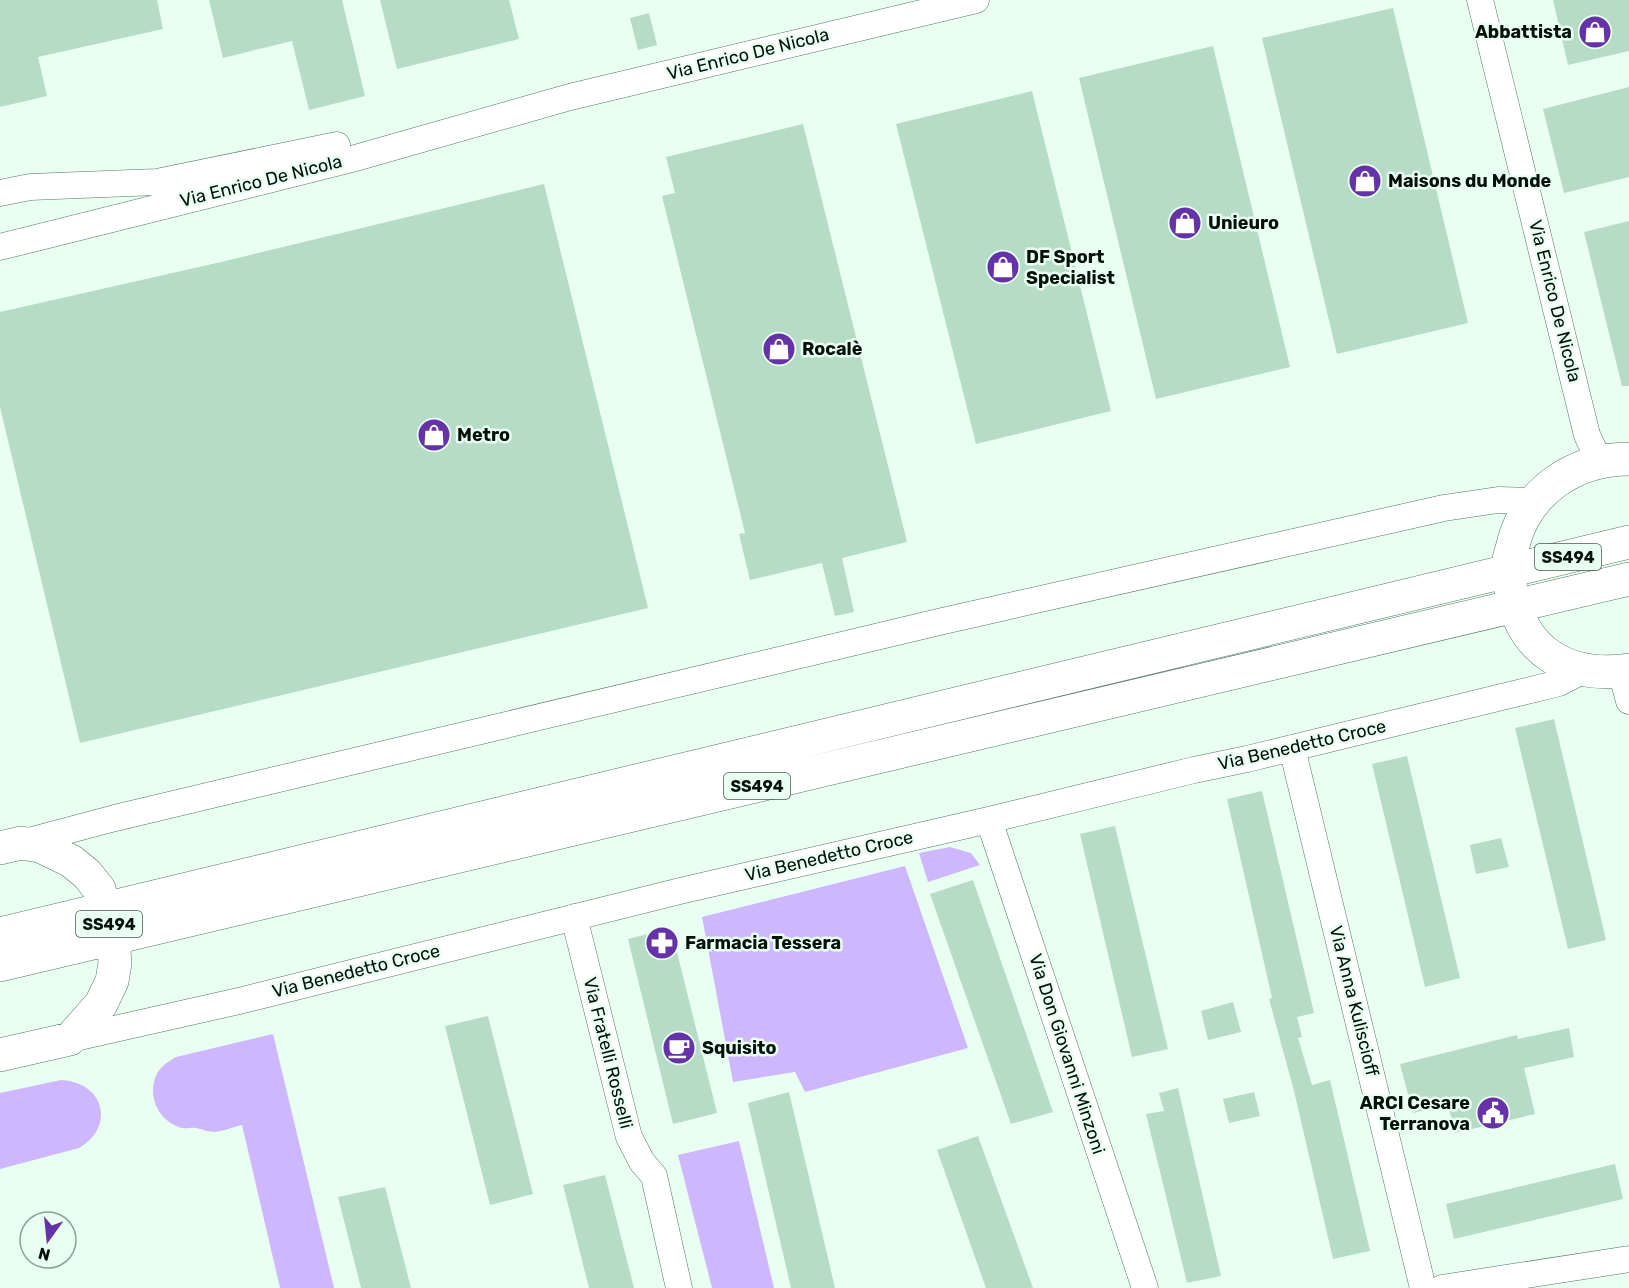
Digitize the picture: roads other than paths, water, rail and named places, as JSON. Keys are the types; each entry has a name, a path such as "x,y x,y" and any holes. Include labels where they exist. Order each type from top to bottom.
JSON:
{"main road":[{"name":"SS494","path":"1614,460 1567,473 1550,484 1534,501 1517,530 1507,571 1514,606 1534,644 1558,662 1626,681"},
{"name":"SS494","path":"0,965 109,924 1629,542"},
{"name":"SS494","path":"0,934 109,924 1629,579"},
{"name":"SS494","path":"10,846 40,846 71,861 87,874 99,889 109,924 115,963 112,981 101,1004 69,1039"},
{"name":"Via Benedetto Croce","path":"0,1055 69,1039"}],"street":[{"name":"Via Enrico De Nicola","path":"0,193 30,188 157,182 520,110 976,0"},
{"name":"Via Enrico De Nicola","path":"1480,0 1587,435 1614,460"},
{"name":"Via Enrico De Nicola","path":"0,247 352,159 520,110"},
{"path":"10,846 127,815 943,621 1444,508 1498,500 1534,501"},
{"name":"Via Benedetto Croce","path":"69,1039 1559,683 1586,669"},
{"name":"Via Anna Kuliscioff","path":"1292,748 1423,1288"},
{"name":"Via Don Giovanni Minzoni","path":"989,820 1145,1288"},
{"name":"Via Fratelli Rosselli","path":"574,917 629,1137 642,1162 654,1176 679,1288"},
{"path":"1442,1288 1629,1259"}],"place":[{"name":"Abbattista","path":"1595,32"},
{"name":"Maisons du Monde","path":"1365,181"},
{"name":"Unieuro","path":"1185,223"},
{"name":"DF Sport Specialist","path":"1003,267"},
{"name":"Rocalè","path":"779,349"},
{"name":"Metro","path":"434,435"},
{"name":"Farmacia Tessera","path":"662,943"},
{"name":"Squisito","path":"679,1048"},
{"name":"ARCI Cesare Terranova","path":"1493,1113"}]}
